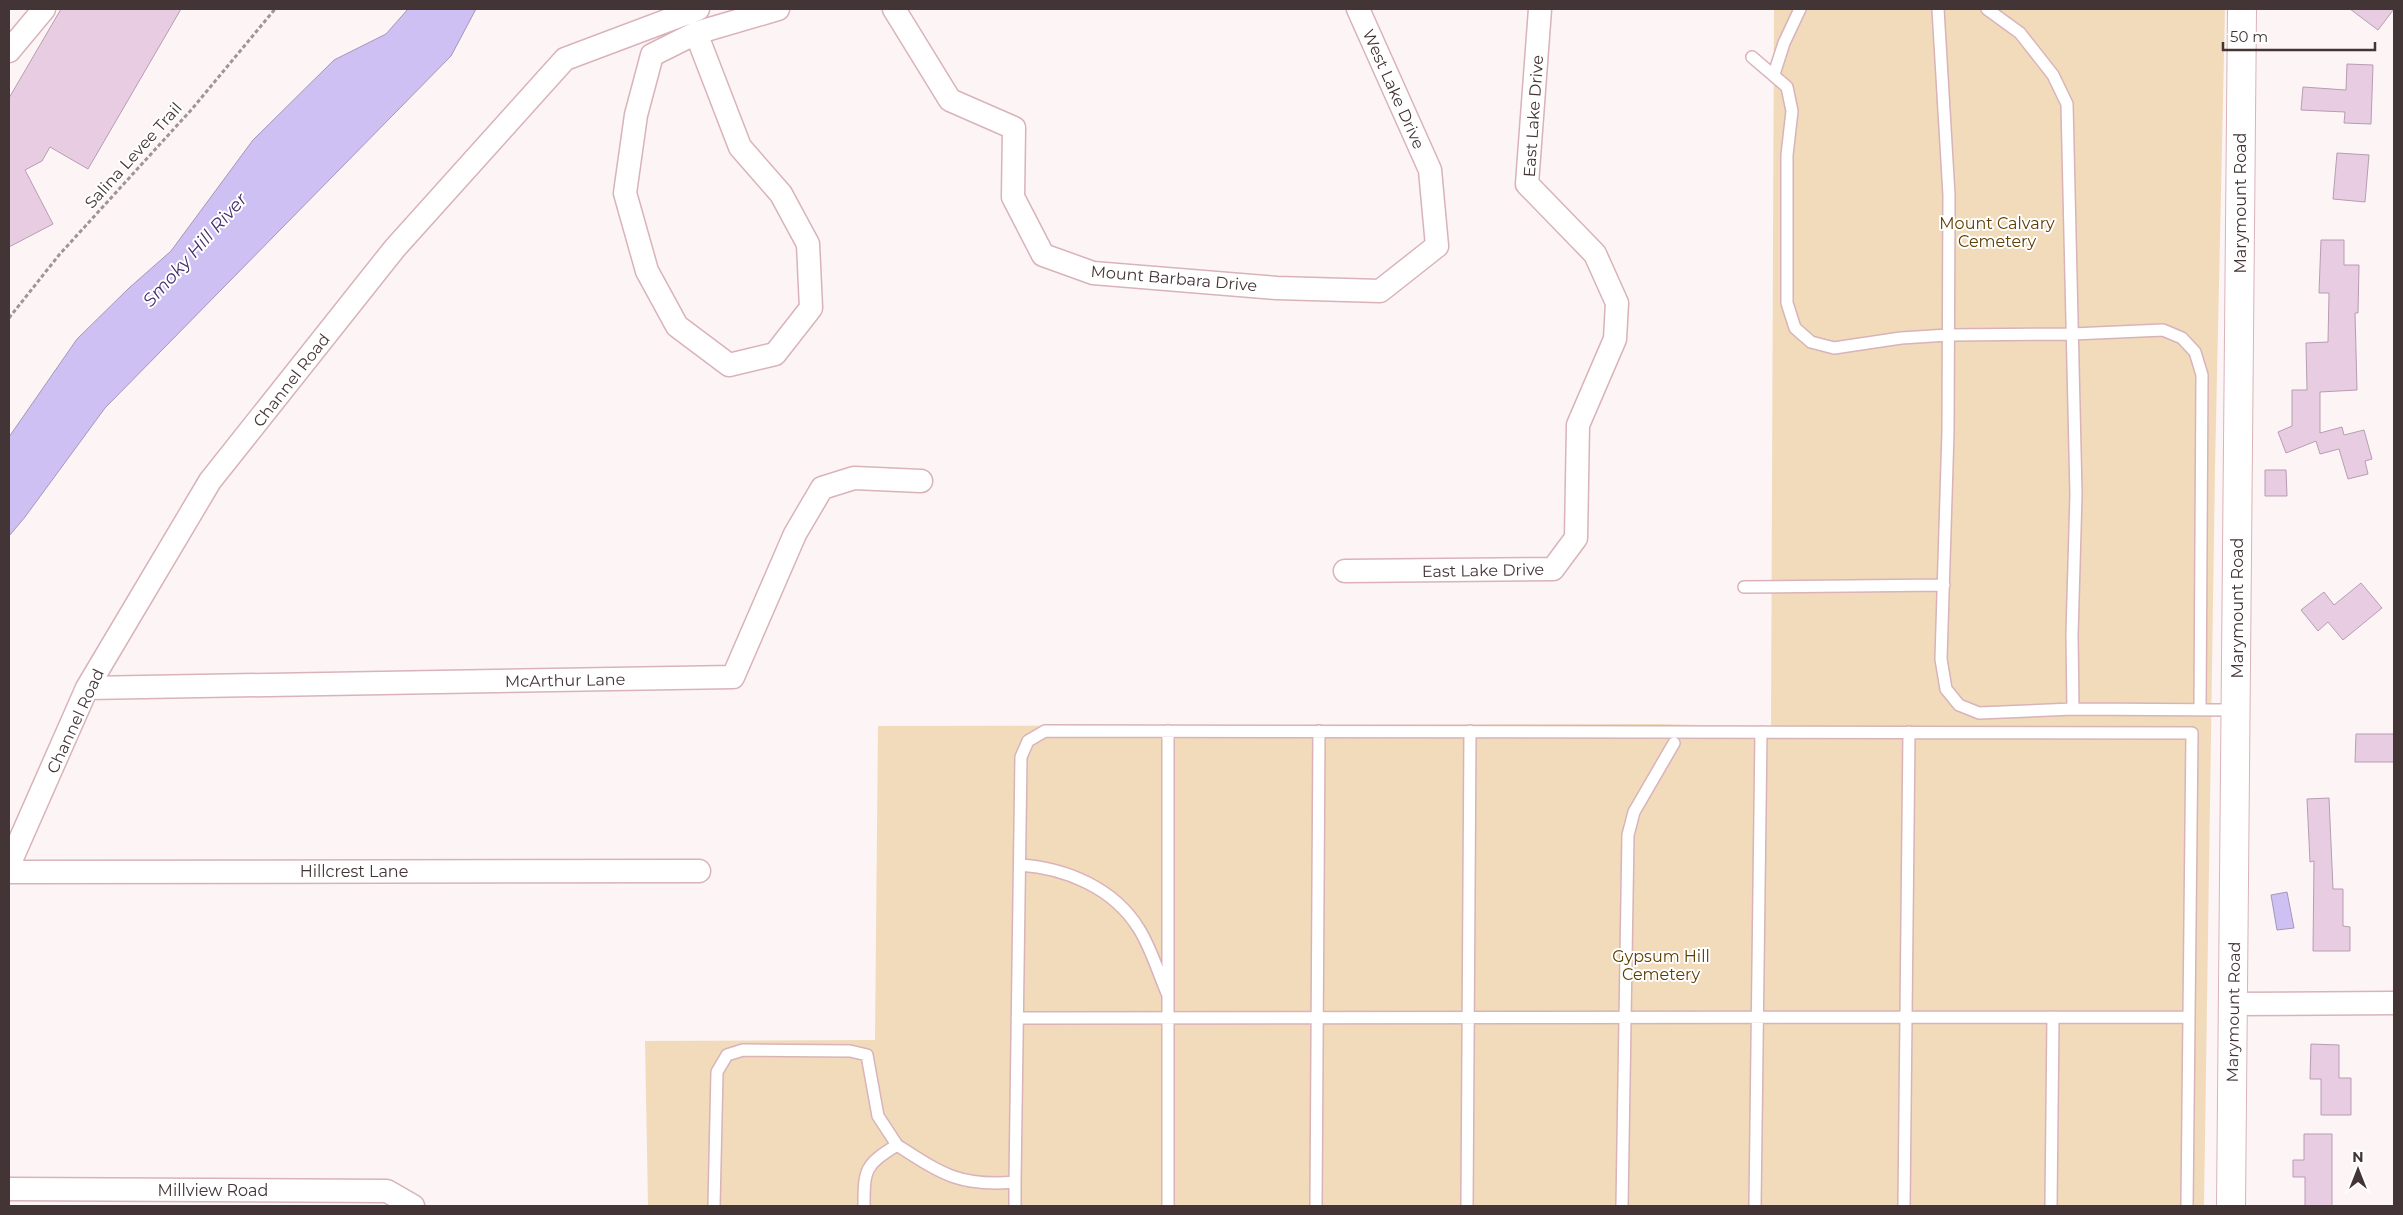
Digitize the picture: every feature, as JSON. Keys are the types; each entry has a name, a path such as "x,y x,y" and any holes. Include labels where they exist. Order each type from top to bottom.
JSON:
{"street":[{"path":"9,51 44,9"},
{"name":"Channel Road","path":"9,865 87,688 210,481 396,248 565,59 698,9"},
{"path":"696,33 740,147 781,194 808,244 811,308 775,354 729,365 677,326 647,270 625,193 636,115 652,55 696,33 778,9"},
{"name":"Mount Barbara Drive","path":"894,9 950,100 1014,128 1013,198 1043,255 1093,273 1277,288 1380,291 1438,246 1430,170"},
{"name":"West Lake Drive","path":"1358,9 1430,170"},
{"name":"East Lake Drive","path":"1345,571 1553,569 1576,538 1578,425 1615,338 1617,303 1595,254 1526,184 1540,28 1540,9"},
{"name":"Marymount Road","path":"2231,1206 2242,9"},
{"name":"McArthur Lane","path":"87,688 732,677 795,534 822,488 854,478 921,481"},
{"name":"Hillcrest Lane","path":"9,872 699,871"},
{"path":"2233,1004 2394,1003"},
{"name":"Millview Road","path":"9,1189 388,1191 413,1206"}],"lane":[{"path":"1774,74 1784,43 1800,9"},
{"path":"1938,9 1949,195 1944,585 1941,659 1946,689 1959,705 1979,713 2073,709 2236,710"},
{"path":"1987,9 2020,33 2053,76 2068,104 2076,494 2072,635 2073,709"},
{"path":"1752,57 1787,87 1792,111 1787,155 1787,302 1795,328 1811,342 1834,348 1901,338 1948,335 2073,334 2163,330 2182,338 2194,352 2202,375 2200,710"},
{"path":"1744,587 1944,585"},
{"path":"1015,1206 1021,757 1028,741 1045,731 1470,731 2192,733 2187,1206"},
{"path":"1168,731 1168,1206"},
{"path":"1316,1206 1319,731"},
{"path":"1467,1206 1470,731"},
{"path":"1755,1206 1761,732"},
{"path":"1904,1206 1909,732"},
{"path":"1622,1206 1628,835 1634,812 1674,743"},
{"path":"1020,865 1044,866 1076,876 1114,899 1139,929 1169,999"},
{"path":"2051,1206 2053,1017"},
{"path":"1018,1018 2189,1017"},
{"path":"714,1206 717,1072 727,1055 743,1050 850,1051 867,1055 878,1116 897,1145 934,1169 967,1182 987,1184 1015,1182"},
{"path":"864,1206 864,1177 874,1159 897,1145"}],"path":[{"name":"Salina Levee Trail","path":"9,318 60,255 192,109 275,9"}],"green space":[{"name":"Gypsum Hill Cemetery","path":"1774,9 2225,9 2215,467 2204,1206 648,1206 645,1041 875,1040 878,726 1661,724 1771,727"}],"water":[{"name":"Smoky Hill River","path":"408,9 476,9 451,56 105,408 9,536 9,437 77,339 129,288 171,251 253,140 334,60 386,34"},
{"path":"2287,892 2294,928 2277,930 2271,895"}],"building":[{"path":"61,9 181,9 88,169 50,147 42,161 25,170 53,224 9,247 9,98"},
{"path":"2350,9 2394,9 2378,30"},
{"path":"2347,64 2373,65 2371,124 2344,123 2345,112 2301,110 2303,87 2346,90"},
{"path":"2337,153 2369,155 2365,202 2333,199"},
{"path":"2321,240 2344,240 2344,265 2359,265 2358,313 2355,313 2357,390 2320,392 2320,433 2342,427 2344,435 2364,430 2372,459 2365,461 2368,474 2348,479 2339,449 2320,454 2316,441 2286,453 2278,432 2292,426 2292,390 2307,390 2306,343 2328,342 2329,293 2319,293"},
{"path":"2265,470 2286,470 2287,496 2265,496"},
{"path":"2361,583 2382,608 2343,640 2328,622 2318,631 2301,610 2324,592 2334,605"},
{"path":"2356,734 2394,734 2394,762 2355,762"},
{"path":"2329,798 2333,889 2343,889 2343,926 2350,927 2350,951 2313,951 2314,861 2310,862 2307,799"},
{"path":"2311,1044 2339,1045 2339,1078 2351,1078 2351,1115 2321,1115 2321,1079 2310,1079"},
{"path":"2304,1134 2332,1134 2332,1206 2305,1206 2305,1177 2293,1177 2293,1160 2304,1160"}],"park label":[{"name":"Mount Calvary Cemetery","path":"1997,232"}]}
